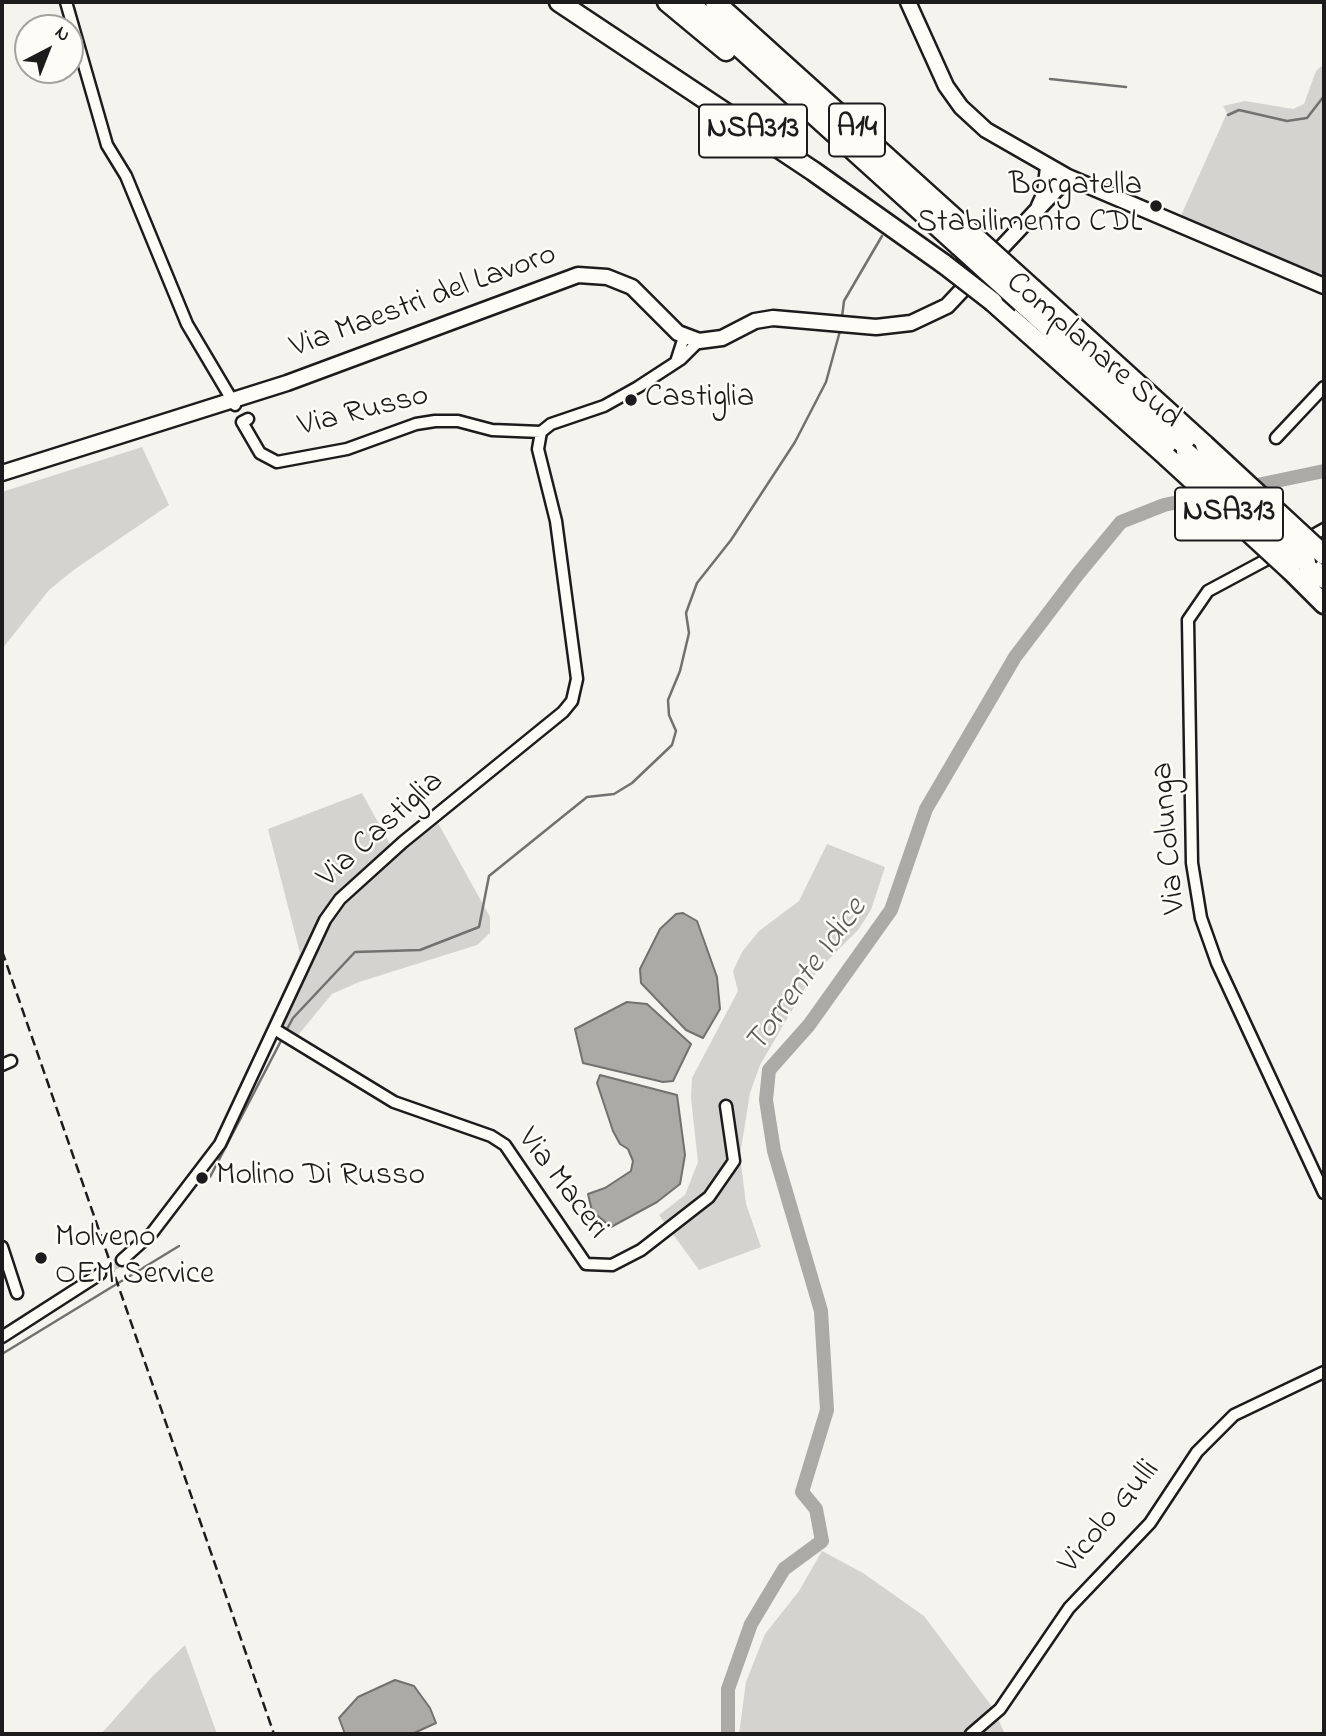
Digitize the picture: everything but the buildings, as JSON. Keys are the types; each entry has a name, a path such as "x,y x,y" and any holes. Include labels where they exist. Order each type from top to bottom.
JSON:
{"highway":[{"name":"Complanare Sud","path":"559,2 813,171 993,302 1167,457 1298,566 1324,604"},
{"path":"667,2 727,51 771,77"},
{"name":"A14","path":"689,2 771,77 965,239"},
{"name":"A14","path":"715,2 1027,296 1298,566 1324,579"},
{"path":"727,2 744,27"},
{"name":"A14","path":"1027,296 1205,445 1324,555"}],"street":[{"path":"66,2 107,145 126,176 182,314 234,403"},
{"path":"908,2 935,66 961,107 986,130 1068,177 1324,286"},
{"path":"1038,207 1045,193 1048,167"},
{"path":"676,363 684,337 699,341 722,338 765,318 876,327 921,320 947,306 963,291 1068,177"},
{"name":"Via Maestri del Lavoro","path":"2,474 234,403 578,275 607,277 632,287 684,337"},
{"name":"Via Russo","path":"248,419 242,422 260,453 277,462 347,449 416,424 435,421 458,421 492,430 541,432 551,424 615,400 676,363 699,341"},
{"path":"1276,438 1324,387"},
{"name":"Via Castiglia","path":"122,1260 152,1233 220,1144 281,1033 325,920 340,899 403,842 563,712 575,693 577,679 556,521 538,449 541,432"},
{"name":"Via Colunga","path":"1324,529 1208,592 1188,620 1187,661 1192,863 1201,918 1217,963 1324,1193"},
{"name":"Via Maceri","path":"281,1033 394,1102 491,1136 505,1145 586,1264 612,1265 631,1255 709,1197 734,1161 726,1106"},
{"path":"2,1247 17,1293"},
{"path":"2,1337 100,1274"},
{"name":"Vicolo Gulli","path":"971,1734 1000,1709 1069,1608 1150,1523 1197,1452 1234,1415 1324,1372"}],"shaded area":[{"path":"1324,64 1324,279 1179,220 1227,113 1223,106 1245,101 1293,109 1304,104 1316,71"},
{"path":"142,447 169,505 75,569 49,590 2,649 2,492"},
{"path":"362,793 392,848 433,814 490,917 490,933 477,945 359,982 332,994 294,1040 279,1033 272,1017 300,953 268,829"},
{"path":"827,844 885,867 871,910 858,930 818,970 805,988 760,1065 750,1093 740,1155 746,1204 761,1247 699,1270 659,1215 685,1195 698,1162 691,1098 692,1078 738,991 733,971 742,952 759,931 799,901"},
{"path":"683,913 697,921 717,977 720,1009 703,1038 686,1030 641,983 640,969 660,929 676,914"},
{"path":"627,1002 647,1004 691,1044 673,1081 663,1082 583,1063 575,1029"},
{"path":"600,1075 677,1095 685,1155 680,1184 657,1202 611,1227 592,1211 588,1194 605,1188 631,1171 633,1161 628,1149 620,1144 613,1131 597,1083"},
{"path":"822,1551 863,1573 924,1616 993,1708 1005,1734 739,1734 746,1682 765,1634 799,1591"},
{"path":"185,1645 217,1734 101,1734 151,1678"},
{"path":"395,1680 414,1686 430,1708 436,1723 412,1734 345,1734 339,1718 358,1697"}],"waterway":[{"path":"1050,79 1126,87"},
{"path":"1228,115 1239,110 1287,121 1307,118 1324,96"},
{"path":"842,317 844,301 882,236"},
{"path":"286,1031 293,1018 355,952 420,950 479,927 489,876 587,797 614,794 632,783 672,745 676,731 669,715 668,700 680,671 689,633 686,613 697,583 731,540 795,442 826,382 840,331"},
{"name":"Torrente Idice","path":"1243,488 1324,471"},
{"name":"Torrente Idice","path":"728,1734 728,1689 751,1624 784,1569 822,1541 816,1509 802,1492 827,1410 821,1311 774,1151 766,1100 769,1070 809,1025 891,910 926,809 1015,657 1078,574 1121,522 1164,505 1216,494"},
{"path":"210,1177 283,1037"},
{"path":"2,1354 179,1246"}],"tunnel":[{"path":"100,1274 122,1260"}],"railway":[{"path":"2,951 274,1734"}],"place":[{"name":"Borgatella Stabilimento CDL","path":"1156,206"},
{"name":"Castiglia","path":"631,400"},
{"name":"Molino Di Russo","path":"202,1178"},
{"name":"Molveno OEM Service","path":"41,1258"}]}
